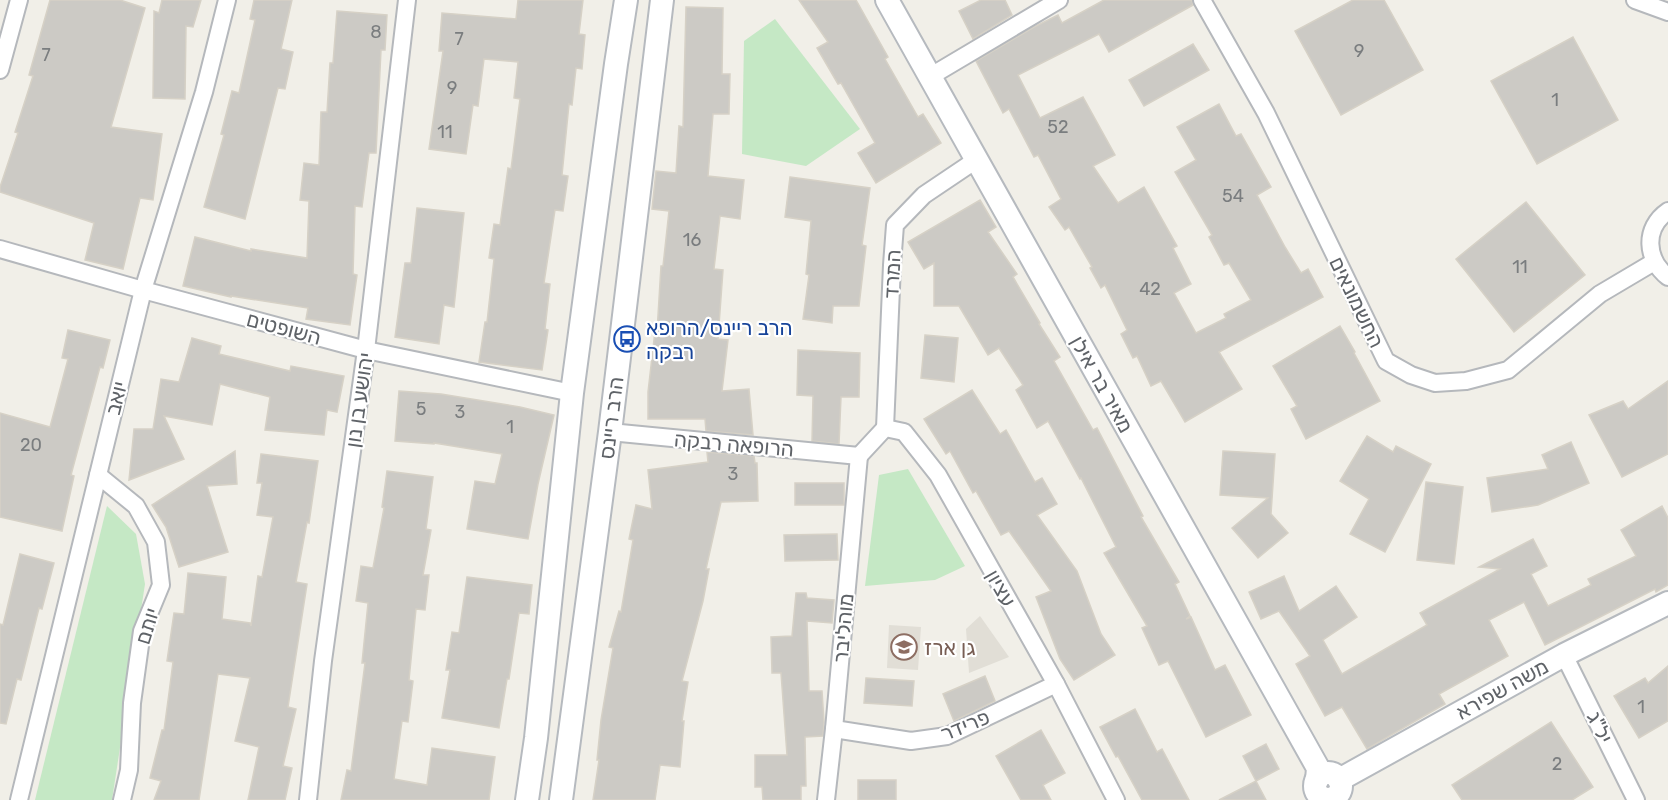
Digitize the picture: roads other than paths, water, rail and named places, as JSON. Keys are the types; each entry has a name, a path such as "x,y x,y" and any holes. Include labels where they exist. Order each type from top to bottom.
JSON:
{"main road":[{"name":"הרב ריינס","path":"527,800 537,726 572,393 626,0"},
{"name":"הרב ריינס","path":"561,800 610,432 662,0"},
{"name":"מאיר בר אילן","path":"887,0 1326,788"},
{"name":"משה שפירא","path":"1326,788 1564,655 1668,603"}],"street":[{"path":"0,70 19,0"},
{"name":"יואב","path":"19,800 143,290 204,92 227,0"},
{"name":"יהושע בן נון","path":"308,800 323,661 366,350 407,0"},
{"path":"931,76 1059,0"},
{"name":"החשמונאים","path":"1202,0 1266,113 1386,361 1394,366 1411,375 1435,383 1466,381 1508,370 1600,294 1654,262"},
{"path":"1635,0 1668,12"},
{"name":"המרד","path":"885,428 895,225 924,195 976,160"},
{"path":"1668,198 1665,213 1654,226 1650,238 1650,250 1654,262 1668,277"},
{"name":"השופטים","path":"0,249 366,350 572,393"},
{"path":"859,456 885,428"},
{"name":"עציון","path":"885,428 904,432 938,475 1056,684 1116,800"},
{"name":"הרופאה רבקה","path":"610,432 859,456"},
{"name":"מוהליבר","path":"826,800 859,456"},
{"name":"יותם","path":"98,475 136,506 156,542 160,585 142,631 132,703 129,770 122,800"},
{"name":"יל\"ג","path":"1564,655 1636,800"},
{"name":"פרידר","path":"834,729 911,741 947,736 1056,684"}],"place":[{"name":"הרב ריינס/הרופא רבקה","path":"627,339"},
{"name":"גן ארז","path":"904,647"}]}
